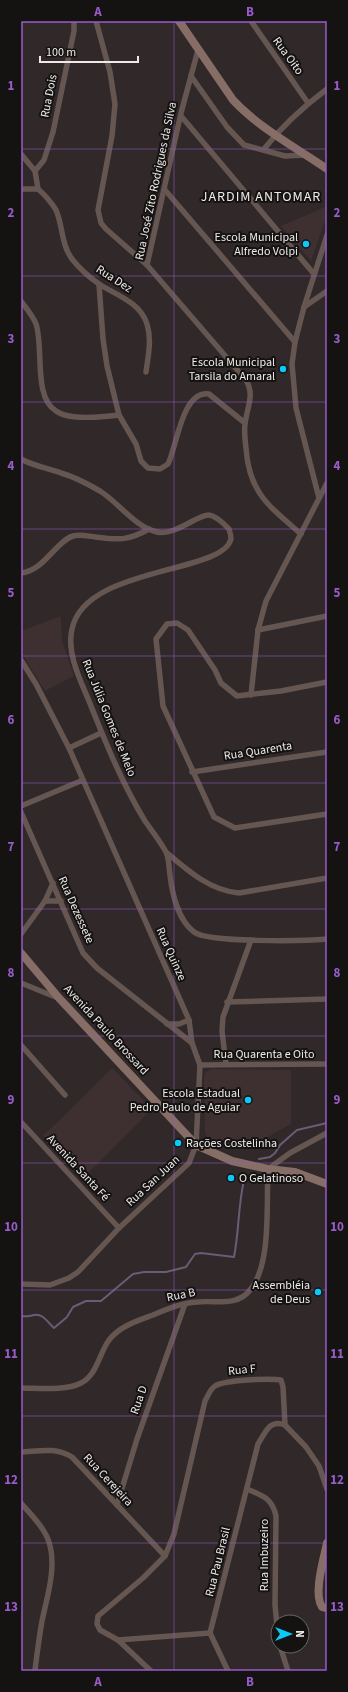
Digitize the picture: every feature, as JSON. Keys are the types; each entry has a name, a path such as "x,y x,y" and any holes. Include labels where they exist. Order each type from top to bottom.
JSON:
{"main road":[{"path":"179,21 237,104 247,115 327,169"},
{"name":"Avenida Paulo Brossard","path":"21,953 59,998 196,1145 232,1161 268,1169 294,1172 327,1184"},
{"path":"327,1543 319,1581 319,1603 322,1607 327,1608"}],"street":[{"name":"Rua Dois","path":"35,171 44,160 53,132 74,31 74,21"},
{"path":"96,21 110,72 115,104 112,136 98,210 99,217 106,229 147,265"},
{"name":"Rua Oito","path":"250,21 308,103"},
{"name":"Rua José Zito Rodrigues da Silva","path":"198,50 181,116 147,265 246,380 251,391 251,399 245,423 246,456 249,473 253,484 266,503 301,534"},
{"path":"191,76 235,137 244,145 264,149 285,156 306,155"},
{"path":"264,149 275,134 308,103 327,89"},
{"path":"181,116 274,229 314,274"},
{"path":"21,154 35,171 38,189 21,189"},
{"name":"Rua Dez","path":"38,189 50,201 56,211 66,250 72,259 99,284 129,302 140,312 146,323 149,338 146,372"},
{"path":"164,190 295,342"},
{"path":"319,498 296,408 292,364 295,342 304,307 327,236"},
{"path":"99,284 106,360 119,415 136,444 141,461 148,468 160,469 168,464 185,411 194,398 201,394 209,394 245,423"},
{"path":"304,307 327,291"},
{"path":"21,301 36,324 42,386 45,400 50,406 56,412 66,416 100,417 119,415"},
{"name":"Rua Júlia Gomes de Melo","path":"21,459 80,480 101,492 135,520 149,529 158,532 178,529 207,515 222,522 229,529 231,539 223,549 213,555 198,562 181,565 135,579 96,596 83,607 75,620 72,630 72,656 101,733 122,780 145,821 167,853 174,895 182,918 190,928 195,933 203,936 251,940 327,939"},
{"path":"251,695 258,630 266,601 327,484"},
{"path":"21,573 32,570 48,559 72,536 81,535 123,540 149,529"},
{"path":"258,630 327,616"},
{"path":"327,682 237,696 221,683 215,670 188,630 177,623 167,624 156,639 163,706 192,772 214,817 235,828 327,814"},
{"name":"Rua Quinze","path":"21,660 36,684 69,748 189,1020 192,1043 200,1065 196,1145"},
{"path":"69,748 101,733"},
{"name":"Rua Quarenta","path":"192,772 327,752"},
{"path":"21,806 83,780"},
{"name":"Rua Dezessete","path":"21,812 83,952 97,968 192,1043"},
{"path":"167,853 198,878 226,892 239,893 327,878"},
{"path":"21,934 45,902 53,883"},
{"path":"45,902 61,901"},
{"path":"226,1064 222,1031 223,1017 227,1002 251,940"},
{"path":"21,983 59,998"},
{"path":"227,1002 327,999"},
{"path":"166,1024 179,1024 189,1020"},
{"path":"21,1046 65,1094"},
{"name":"Rua Quarenta e Oito","path":"200,1065 327,1064"},
{"name":"Avenida Santa Fé","path":"21,1122 119,1228"},
{"path":"268,1169 290,1153 327,1133"},
{"name":"Rua San Juan","path":"21,1284 50,1285 69,1278 78,1272 119,1228 189,1163 196,1145"},
{"name":"Rua B","path":"21,1388 61,1388 81,1383 89,1377 109,1340 116,1333 134,1323 169,1308 196,1302 231,1302 241,1299 251,1290 260,1272 265,1249 268,1169"},
{"name":"Rua D","path":"117,1505 138,1439 185,1304"},
{"name":"Rua F","path":"165,1556 174,1534 205,1401 210,1391 215,1386 222,1383 266,1378 280,1380 283,1387 285,1425"},
{"name":"Rua Pau Brasil","path":"210,1633 258,1444 268,1427 279,1423 285,1425"},
{"path":"285,1425 306,1447 319,1466 327,1489"},
{"name":"Rua Cerejeira","path":"21,1452 52,1450 63,1452 72,1457 165,1556"},
{"name":"Rua Imbuzeiro","path":"247,1489 270,1500 276,1516 274,1605 275,1614"},
{"path":"21,1503 44,1530 50,1543 52,1557 50,1580 38,1642 35,1671"},
{"path":"151,1671 118,1640 100,1630 97,1624 98,1616 143,1578 165,1556"},
{"path":"118,1640 210,1633 228,1671"},
{"path":"283,1654 288,1671"}],"shaded area":[{"name":"Escola Municipal Alfredo Volpi","path":"327,206 327,215 311,261 281,226"},
{"path":"61,616 62,641 74,676 45,691 21,652 21,631"},
{"path":"112,1068 152,1109 85,1176 43,1136"},
{"name":"Escola Estadual Pedro Paulo de Aguiar","path":"211,1069 291,1070 291,1124 247,1149 208,1139 205,1133 204,1076 206,1072"}],"waterway":[{"path":"259,1159 270,1157 275,1153 280,1145 297,1130 327,1123"},
{"path":"21,1316 40,1315 54,1328 67,1317 73,1307 86,1301 101,1301 133,1274 144,1272 166,1272 186,1267 195,1254 201,1253 234,1257 244,1180"}],"place":[{"name":"Escola Municipal Alfredo Volpi","path":"306,244"},
{"name":"Escola Municipal Tarsila do Amaral","path":"283,369"},
{"name":"Escola Estadual Pedro Paulo de Aguiar","path":"248,1100"},
{"name":"Rações Costelinha","path":"178,1143"},
{"name":"O Gelatinoso","path":"231,1178"},
{"name":"Assembléia de Deus","path":"318,1292"}],"district":[{"name":"JARDIM ANTOMAR","path":"261,197"}]}
